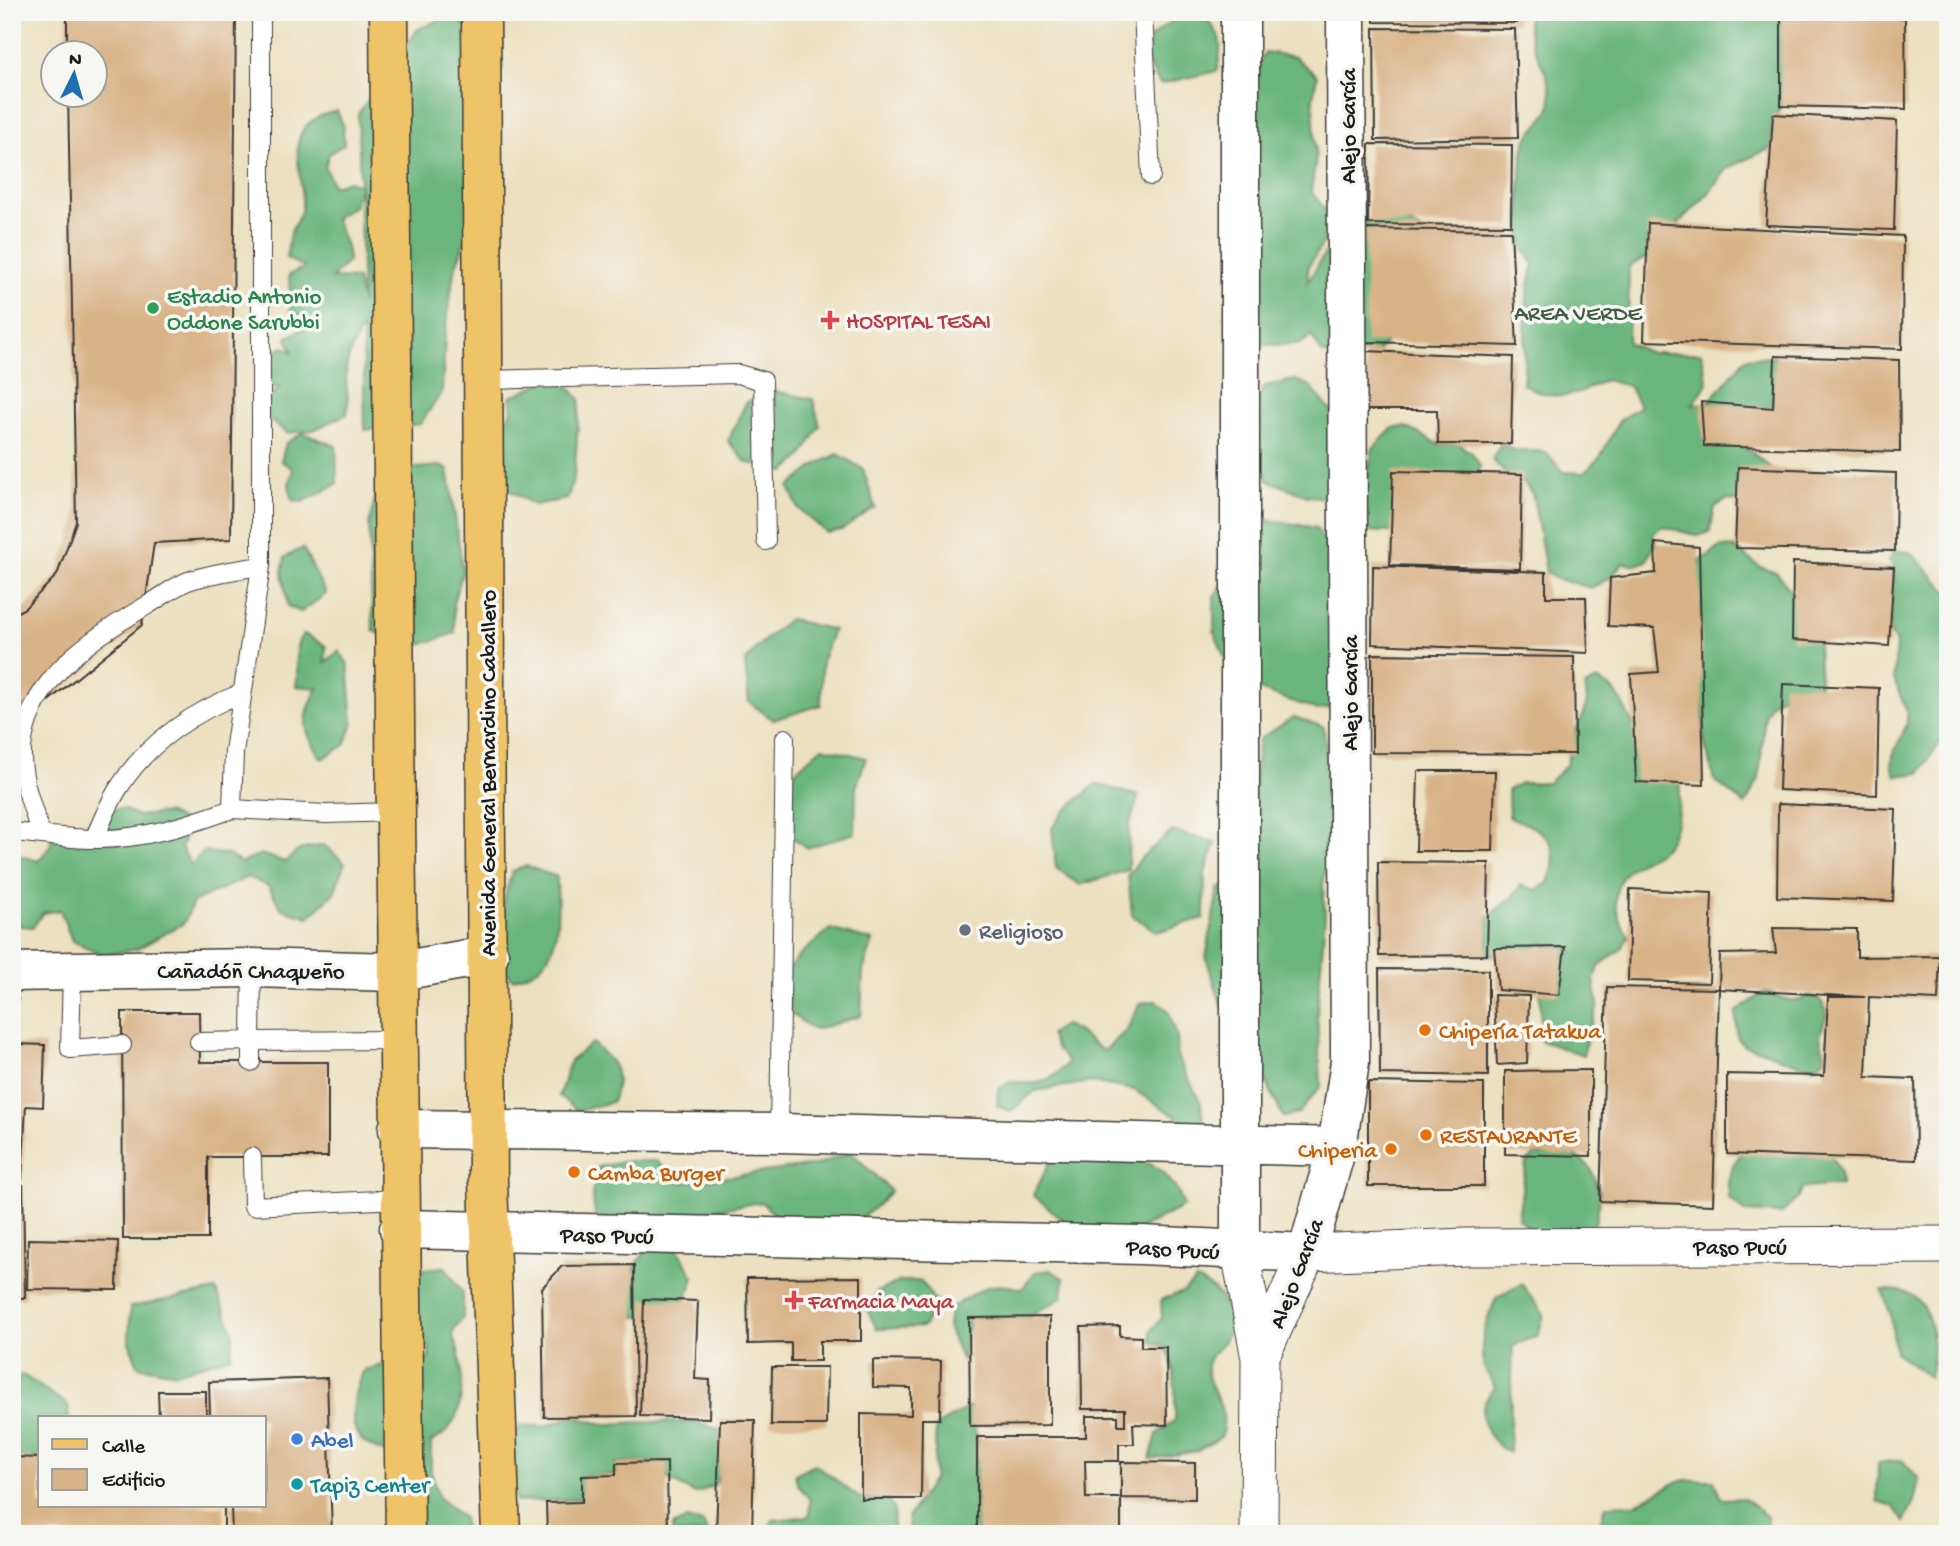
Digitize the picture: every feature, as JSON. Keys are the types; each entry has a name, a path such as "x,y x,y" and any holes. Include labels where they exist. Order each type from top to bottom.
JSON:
{"main road":[{"path":"389,12 397,812 395,972 405,1534"},
{"name":"Avenida General Bernardino Caballero","path":"481,12 490,1231 501,1534"}],"street":[{"name":"Alejo García","path":"1240,12 1240,1252 1260,1358 1259,1534"},
{"name":"Alejo García","path":"1260,1358 1307,1253 1337,1147 1350,1062 1346,12"},
{"name":"Cañadóñ Chaqueño","path":"12,972 252,968 395,972 489,954"},
{"path":"398,1129 779,1133 1239,1147 1337,1147"},
{"name":"Paso Pucú","path":"399,1214 490,1231 1142,1245 1240,1252 1307,1253 1481,1247 1948,1245"}],"lane":[{"path":"232,809 234,752 261,566 261,12"},
{"path":"1143,12 1151,176"},
{"path":"483,380 738,374 763,381 766,541"},
{"path":"41,834 26,789 23,741 33,709 50,680 106,630 184,583 217,572 261,566"},
{"path":"94,839 120,785 163,738 207,707 242,693"},
{"path":"779,1133 785,738"},
{"path":"12,832 94,839 141,836 194,823 232,809 326,814 397,812"},
{"path":"251,1062 252,968"},
{"path":"72,972 70,1049 122,1045"},
{"path":"199,1042 397,1040"},
{"path":"252,1157 253,1206 399,1214"}],"green space":[{"path":"1199,12 1217,32 1220,52 1217,71 1160,84 1145,59 1151,37 1177,17"},
{"name":"AREA VERDE","path":"1528,12 1779,12 1793,85 1781,98 1781,106 1772,122 1771,148 1727,168 1707,195 1678,224 1675,241 1629,267 1628,343 1651,353 1701,353 1708,383 1692,405 1709,402 1746,358 1775,356 1789,365 1793,389 1746,447 1771,468 1774,482 1754,502 1727,500 1715,507 1710,532 1698,536 1662,526 1653,534 1655,543 1647,561 1635,565 1623,563 1610,578 1591,588 1555,578 1546,572 1533,495 1524,483 1509,477 1492,460 1501,444 1514,450 1546,452 1563,472 1584,473 1601,456 1619,421 1640,406 1629,386 1605,380 1583,391 1564,396 1546,394 1523,384 1526,309 1534,264 1525,251 1521,238 1522,164 1525,144 1544,118 1551,99 1547,77 1530,35"},
{"path":"449,16 481,33 503,65 482,136 483,193 454,271 445,335 442,392 420,424 365,430 363,328 347,363 347,414 313,430 287,433 267,418 268,399 280,387 264,385 264,357 284,347 293,352 287,338 304,328 307,317 291,313 289,275 304,267 286,258 290,235 302,206 298,158 301,134 308,124 319,116 337,111 343,125 344,144 329,154 325,167 333,186 348,181 360,185 358,114 418,29","holes":["360,189 362,303 357,279 332,278 348,261 347,249 335,218 354,206"]},
{"path":"1265,52 1295,57 1317,76 1313,99 1316,159 1311,191 1330,216 1328,236 1308,267 1308,282 1335,241 1359,225 1385,214 1420,229 1422,248 1386,342 1377,352 1323,354 1311,336 1300,344 1264,345 1254,337 1226,129"},
{"path":"558,375 580,399 574,477 567,499 534,505 503,486 485,453 512,411 510,397"},
{"path":"1295,380 1309,385 1333,413 1327,498 1307,496 1267,480 1251,412 1265,386"},
{"path":"769,390 813,399 820,426 802,456 785,472 746,462 728,441 746,403"},
{"path":"1406,427 1438,444 1458,444 1472,453 1480,466 1479,473 1399,511 1391,532 1362,531 1362,502 1373,448 1393,428"},
{"path":"303,433 336,446 337,484 303,502 292,500 289,485 293,469 281,461 286,443"},
{"path":"838,454 863,469 875,507 842,530 827,533 798,508 789,487 817,464"},
{"path":"439,466 448,469 463,571 453,603 455,633 417,646 373,631 369,525 376,494 395,470"},
{"path":"1270,520 1316,528 1331,552 1339,705 1318,710 1242,684 1228,666 1214,631 1214,596"},
{"path":"1720,547 1735,548 1760,567 1777,573 1817,625 1820,686 1800,698 1782,696 1771,703 1765,714 1759,779 1745,805 1714,780 1704,740 1703,713 1693,664 1701,618 1696,605 1699,562"},
{"path":"303,548 326,594 301,612 288,606 282,572 285,557"},
{"path":"1895,551 1910,552 1948,592 1948,729 1920,773 1896,776 1892,766 1893,755 1907,724 1907,713 1894,679 1896,643 1890,632 1894,567 1889,560"},
{"path":"789,619 833,630 822,660 821,705 773,720 749,702 745,662 759,645"},
{"path":"304,634 326,646 325,662 339,651 348,664 353,723 345,745 322,759 307,732 306,724 309,708 318,688 296,686 297,650"},
{"path":"1597,680 1617,694 1644,741 1681,781 1676,822 1667,844 1659,852 1631,868 1619,883 1616,892 1617,910 1629,936 1622,948 1599,966 1594,979 1598,1005 1583,1055 1541,1041 1540,982 1548,955 1545,943 1507,957 1487,955 1488,917 1512,897 1521,885 1536,890 1548,883 1554,858 1552,848 1542,833 1509,817 1508,790 1520,783 1548,783 1566,766 1574,733 1584,714 1587,701 1585,686"},
{"path":"1294,717 1324,727 1333,825 1323,884 1325,915 1317,1015 1321,1086 1298,1114 1283,1117 1260,1068 1221,1004 1206,958 1218,889 1242,879 1259,739"},
{"path":"822,747 866,758 856,788 855,833 807,848 782,830 793,773"},
{"path":"1096,784 1139,796 1129,826 1128,870 1080,885 1056,868 1052,828 1066,810"},
{"path":"99,809 124,809 138,816 167,813 190,825 181,847 191,865 204,851 228,855 241,863 261,854 285,862 299,850 324,845 345,863 334,893 309,917 282,909 268,886 248,877 193,902 184,923 137,949 105,955 72,941 60,910 43,913 33,927 12,925 12,853 38,861 50,847 53,830 86,826"},
{"path":"1172,831 1216,843 1205,873 1204,918 1157,932 1132,915 1128,875 1142,857"},
{"path":"526,866 557,877 557,926 552,950 546,960 536,970 513,979 489,955 512,871"},
{"path":"830,929 873,941 863,971 861,1016 814,1030 790,1013 786,973 800,955"},
{"path":"1766,991 1788,1000 1810,996 1821,1001 1827,1012 1820,1036 1825,1058 1817,1066 1798,1064 1744,1046 1737,1037 1736,1012"},
{"path":"1156,1001 1168,1010 1177,1036 1178,1058 1201,1103 1203,1122 1188,1124 1134,1090 1090,1082 1035,1091 1011,1111 997,1106 998,1090 1011,1081 1028,1084 1043,1082 1056,1075 1068,1062 1056,1048 1050,1034 1064,1025 1104,1051 1126,1031 1140,1003"},
{"path":"592,1043 615,1068 617,1083 612,1102 578,1111 559,1096 570,1061"},
{"path":"1749,1148 1827,1149 1840,1172 1841,1185 1802,1188 1797,1199 1781,1214 1745,1212 1729,1198 1729,1183 1734,1164"},
{"path":"851,1152 891,1191 868,1213 838,1228 795,1233 761,1202 659,1219 596,1219 592,1193 598,1167 628,1161 656,1161 681,1183 816,1165"},
{"path":"1572,1153 1590,1167 1601,1195 1595,1223 1587,1232 1538,1235 1518,1218 1526,1163 1534,1155"},
{"path":"1077,1156 1127,1158 1154,1166 1175,1188 1184,1206 1110,1245 1062,1219 1033,1195 1050,1162"},
{"path":"654,1242 674,1243 694,1277 686,1298 674,1310 635,1317 631,1293 632,1276 639,1260"},
{"path":"445,1267 463,1293 463,1319 453,1332 462,1379 456,1416 442,1435 431,1442 431,1471 439,1498 463,1518 465,1534 394,1534 389,1454 370,1446 358,1436 353,1418 355,1397 364,1370 393,1362 429,1359 429,1347 410,1319 412,1270"},
{"path":"1051,1270 1064,1279 1062,1298 1027,1318 969,1318 962,1361 948,1327 950,1309 983,1288 1000,1285 1022,1289 1035,1272"},
{"path":"1196,1280 1213,1289 1228,1311 1225,1339 1210,1357 1207,1366 1209,1380 1222,1409 1221,1437 1197,1451 1150,1459 1157,1434 1175,1420 1175,1382 1170,1355 1166,1347 1151,1342 1151,1331 1162,1318 1161,1300 1183,1292"},
{"path":"901,1281 921,1281 937,1304 923,1327 877,1329 867,1310 877,1292"},
{"path":"1522,1284 1544,1315 1538,1335 1513,1346 1509,1453 1493,1440 1484,1423 1484,1405 1495,1388 1484,1366 1482,1346 1487,1321 1497,1297"},
{"path":"216,1290 233,1331 231,1356 176,1373 138,1366 129,1342 130,1307"},
{"path":"1882,1290 1905,1292 1923,1307 1931,1329 1929,1377 1895,1352 1891,1316"},
{"path":"23,1375 68,1405 69,1416 38,1416 38,1465 12,1480 12,1378"},
{"path":"969,1407 977,1437 977,1534 909,1534 908,1518 934,1478 936,1426"},
{"path":"573,1416 607,1424 664,1422 705,1425 717,1429 730,1444 715,1485 695,1494 667,1479 666,1462 616,1463 616,1475 582,1476 583,1499 516,1502 511,1443 520,1426 546,1426"},
{"path":"1902,1460 1919,1479 1915,1499 1904,1522 1893,1506 1877,1501 1878,1463"},
{"path":"815,1464 861,1499 888,1499 894,1510 893,1534 765,1534 773,1520 809,1516 810,1500 797,1483 795,1474"},
{"path":"1681,1480 1714,1480 1721,1499 1745,1498 1767,1517 1765,1534 1600,1534 1599,1527 1606,1505 1635,1504"},
{"path":"687,1519 703,1523 708,1534 672,1534 673,1526"}],"building":[{"name":"Estadio Antonio Oddone Sarubbi","path":"67,12 236,12 231,539 154,543 142,625 47,702 12,714 12,615 25,608 57,575 76,522 68,108 108,108 108,38 67,38"},
{"path":"1374,12 1517,12 1517,23 1374,22"},
{"path":"1781,15 1905,18 1906,109 1781,106"},
{"path":"1374,28 1515,29 1518,138 1375,140"},
{"path":"1773,114 1897,121 1894,230 1766,225"},
{"path":"1369,144 1512,145 1511,225 1368,224"},
{"path":"1648,223 1903,236 1902,349 1644,341"},
{"path":"1365,229 1511,231 1517,346 1366,342"},
{"path":"1365,351 1513,357 1511,444 1438,444 1437,410 1365,410"},
{"path":"1775,356 1899,360 1900,452 1704,446 1701,402 1773,408"},
{"path":"1738,467 1896,473 1895,551 1735,548"},
{"path":"1393,471 1522,474 1520,569 1390,565"},
{"path":"1655,543 1699,547 1704,785 1636,782 1631,674 1659,672 1654,628 1608,626 1610,578 1656,573"},
{"path":"1793,562 1894,567 1889,646 1792,640"},
{"path":"1373,566 1546,572 1546,597 1586,597 1588,653 1372,644"},
{"path":"1372,654 1574,657 1575,754 1372,753"},
{"path":"1783,684 1879,688 1877,795 1779,790"},
{"path":"1418,771 1495,771 1493,851 1416,851"},
{"path":"1778,804 1896,809 1893,901 1777,897"},
{"path":"1378,862 1489,863 1487,955 1379,956"},
{"path":"1630,889 1712,893 1709,983 1628,981"},
{"path":"1773,928 1857,929 1857,957 1940,956 1938,1000 1869,997 1866,1077 1915,1079 1916,1160 1727,1154 1727,1074 1824,1076 1828,997 1865,997 1719,989 1720,954 1776,953"},
{"path":"1565,947 1559,995 1498,990 1494,948"},
{"path":"1379,969 1488,970 1488,1076 1380,1074"},
{"path":"1607,987 1719,989 1713,1205 1600,1201"},
{"path":"1494,995 1529,996 1527,1063 1497,1065"},
{"path":"12,998 18,999 14,1056 12,1056"},
{"path":"122,1012 199,1012 200,1062 328,1062 328,1157 208,1157 208,1239 123,1239"},
{"path":"17,1044 45,1045 43,1107 26,1106 22,1179 12,1179 12,1106 15,1106"},
{"path":"1591,1070 1591,1156 1505,1154 1505,1071"},
{"name":"RESTAURANTE","path":"1368,1082 1484,1084 1484,1186 1368,1186"},
{"path":"12,1185 23,1185 25,1298 12,1298"},
{"path":"28,1239 118,1241 117,1290 27,1289"},
{"path":"634,1265 636,1416 544,1417 542,1288 562,1266"},
{"path":"861,1277 861,1341 820,1341 820,1361 791,1361 791,1343 748,1344 747,1278"},
{"path":"644,1299 698,1301 695,1379 710,1380 709,1418 640,1416"},
{"path":"1050,1317 1050,1425 970,1426 969,1318"},
{"path":"1120,1326 1120,1336 1141,1337 1141,1347 1166,1347 1167,1425 1133,1424 1134,1444 1119,1444 1119,1461 1085,1461 1086,1498 1121,1498 1121,1532 977,1534 977,1437 1086,1437 1086,1416 1118,1416 1118,1425 1125,1425 1125,1409 1082,1409 1081,1327"},
{"path":"873,1360 941,1361 940,1419 922,1419 921,1499 861,1499 861,1414 911,1415 911,1388 873,1387"},
{"path":"772,1367 827,1367 826,1425 771,1425"},
{"path":"327,1378 332,1534 232,1534 231,1508 266,1508 266,1416 210,1416 209,1382"},
{"path":"158,1391 206,1391 206,1416 159,1416"},
{"path":"720,1420 755,1420 752,1534 716,1534"},
{"path":"12,1457 38,1458 38,1508 224,1508 224,1534 12,1534"},
{"path":"667,1462 668,1534 619,1534 619,1531 547,1534 546,1503 582,1502 582,1476 616,1475 616,1463"},
{"path":"1121,1462 1195,1463 1195,1499 1121,1498"}],"place":[{"name":"Estadio Antonio Oddone Sarubbi","path":"153,308"},
{"name":"HOSPITAL TESAI","path":"830,320"},
{"name":"Religioso","path":"965,930"},
{"name":"Chipería Tatakua","path":"1425,1030"},
{"name":"RESTAURANTE","path":"1426,1135"},
{"name":"Chiperia","path":"1391,1149"},
{"name":"Camba Burger","path":"574,1172"},
{"name":"Farmacia Maya","path":"794,1300"},
{"name":"Abel","path":"297,1439"},
{"name":"Tapiz Center","path":"297,1484"}]}
